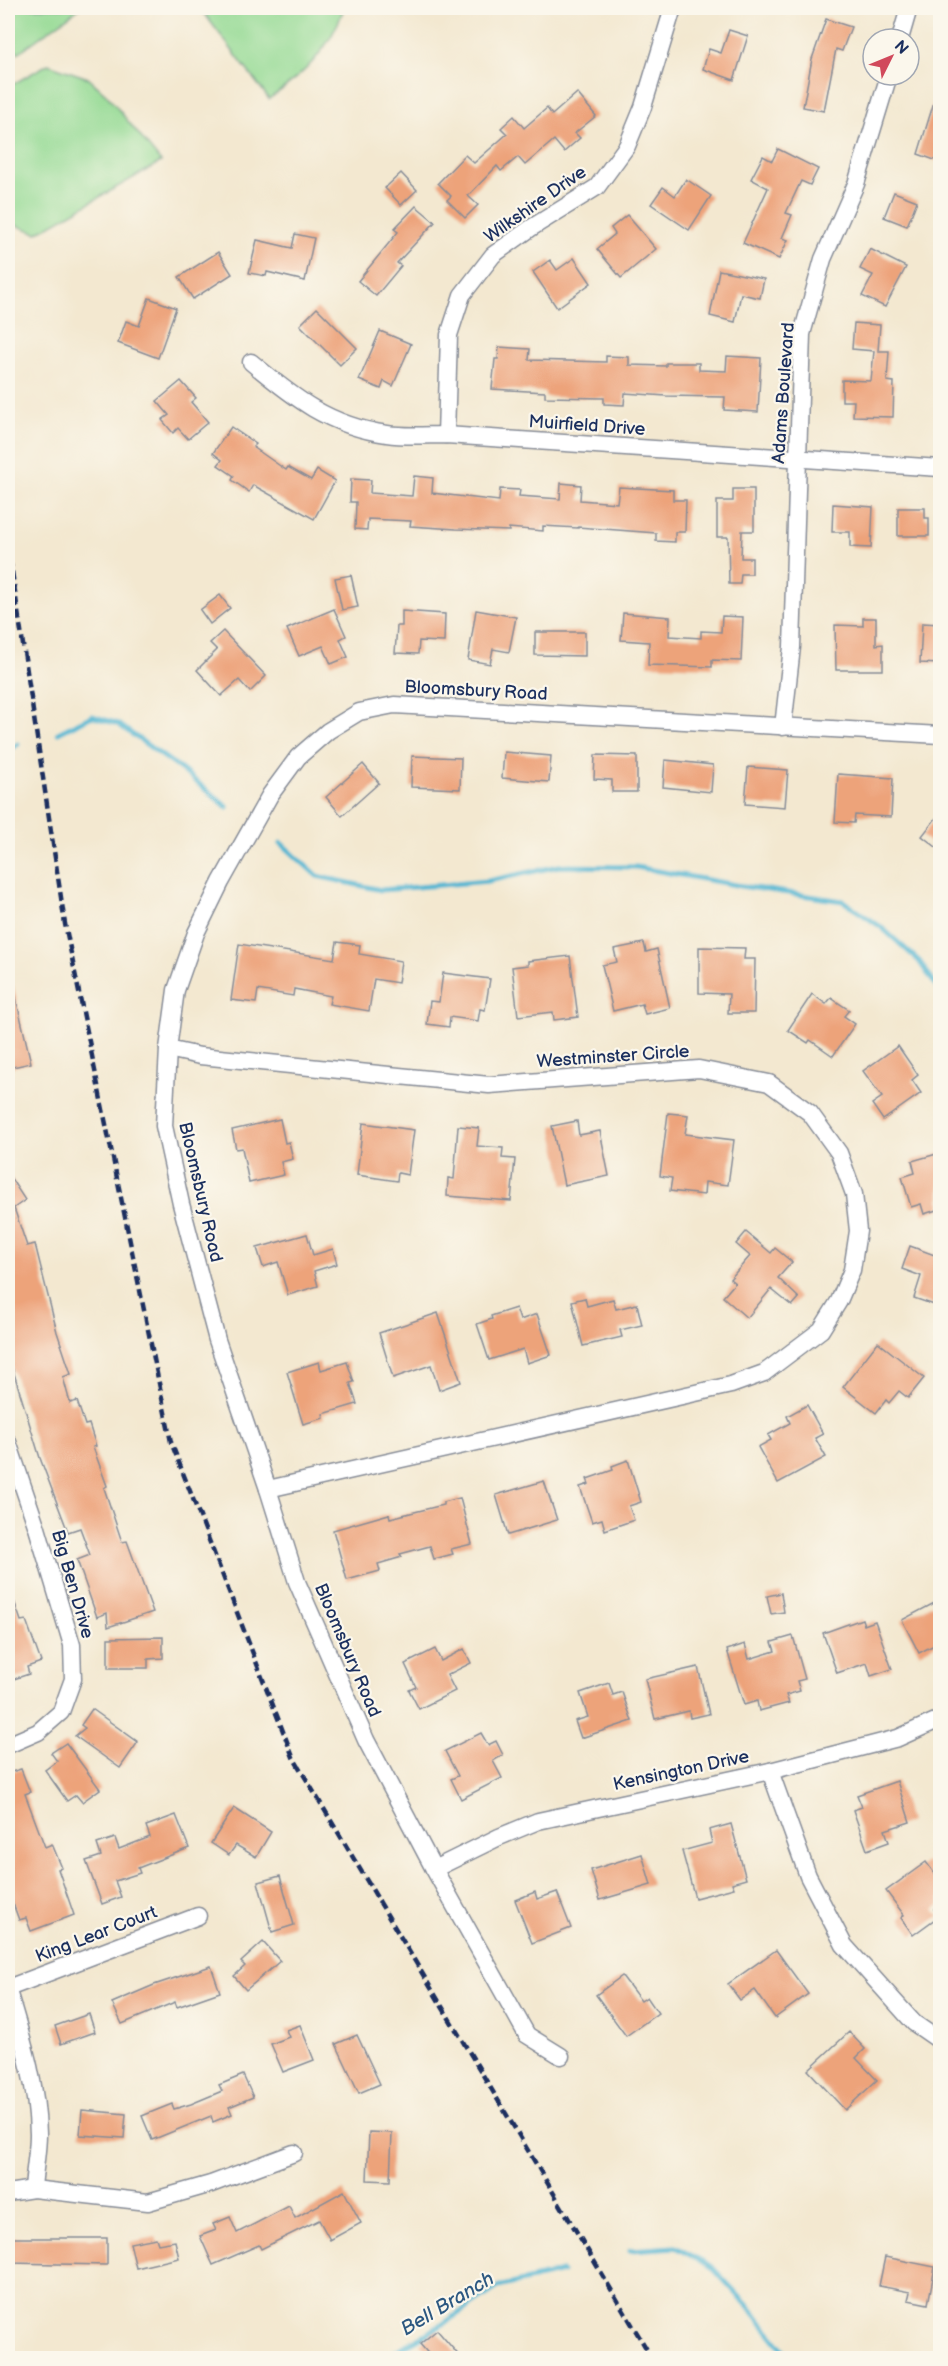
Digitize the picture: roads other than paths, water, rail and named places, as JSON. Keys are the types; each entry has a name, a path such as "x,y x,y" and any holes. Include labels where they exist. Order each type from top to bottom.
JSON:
{"street":[{"name":"Wilkshire Drive","path":"446,435 449,335 462,295 493,255 531,228 597,187 627,146 643,107 673,8"},
{"path":"903,27 909,8"},
{"name":"Adams Boulevard","path":"783,727 792,646 802,334 823,258 856,184 885,87"},
{"name":"Muirfield Drive","path":"251,362 294,398 344,425 388,435 446,435 940,468"},
{"name":"Bloomsbury Road","path":"561,2056 527,2035 434,1869 366,1740 297,1582 217,1340 181,1204 164,1125 168,1049 176,990 196,933 264,804 298,757 328,731 358,712 394,705 940,735"},
{"name":"Westminster Circle","path":"168,1049 200,1056 489,1085 699,1069 769,1083 810,1113 839,1153 854,1194 858,1231 852,1270 839,1301 821,1330 764,1373 731,1386 268,1489"},
{"name":"Big Ben Drive","path":"8,1442 72,1645 73,1679 61,1712 38,1732 8,1746"},
{"name":"Kensington Drive","path":"434,1869 538,1821 770,1771 898,1738 940,1719"},
{"path":"770,1771 808,1876 844,1945 914,2023 940,2041"},
{"name":"King Lear Court","path":"8,1990 198,1916"},
{"path":"8,1990 30,2066 36,2108 38,2136 33,2189"},
{"path":"8,2193 33,2189 148,2202 211,2184 294,2153"}],"waterway":[{"path":"58,733 92,716 118,724 182,770 227,807"},
{"path":"8,751 18,744"},
{"path":"281,843 317,876 381,890 488,881 559,866 636,867 843,901 881,927 919,961 940,991"},
{"name":"Bell Branch","path":"630,2250 675,2247 711,2266 750,2308 790,2358"},
{"name":"Bell Branch","path":"384,2358 440,2326 498,2287 562,2272"}],"railway":[{"path":"8,545 65,924 171,1442 293,1757 652,2358"}]}
